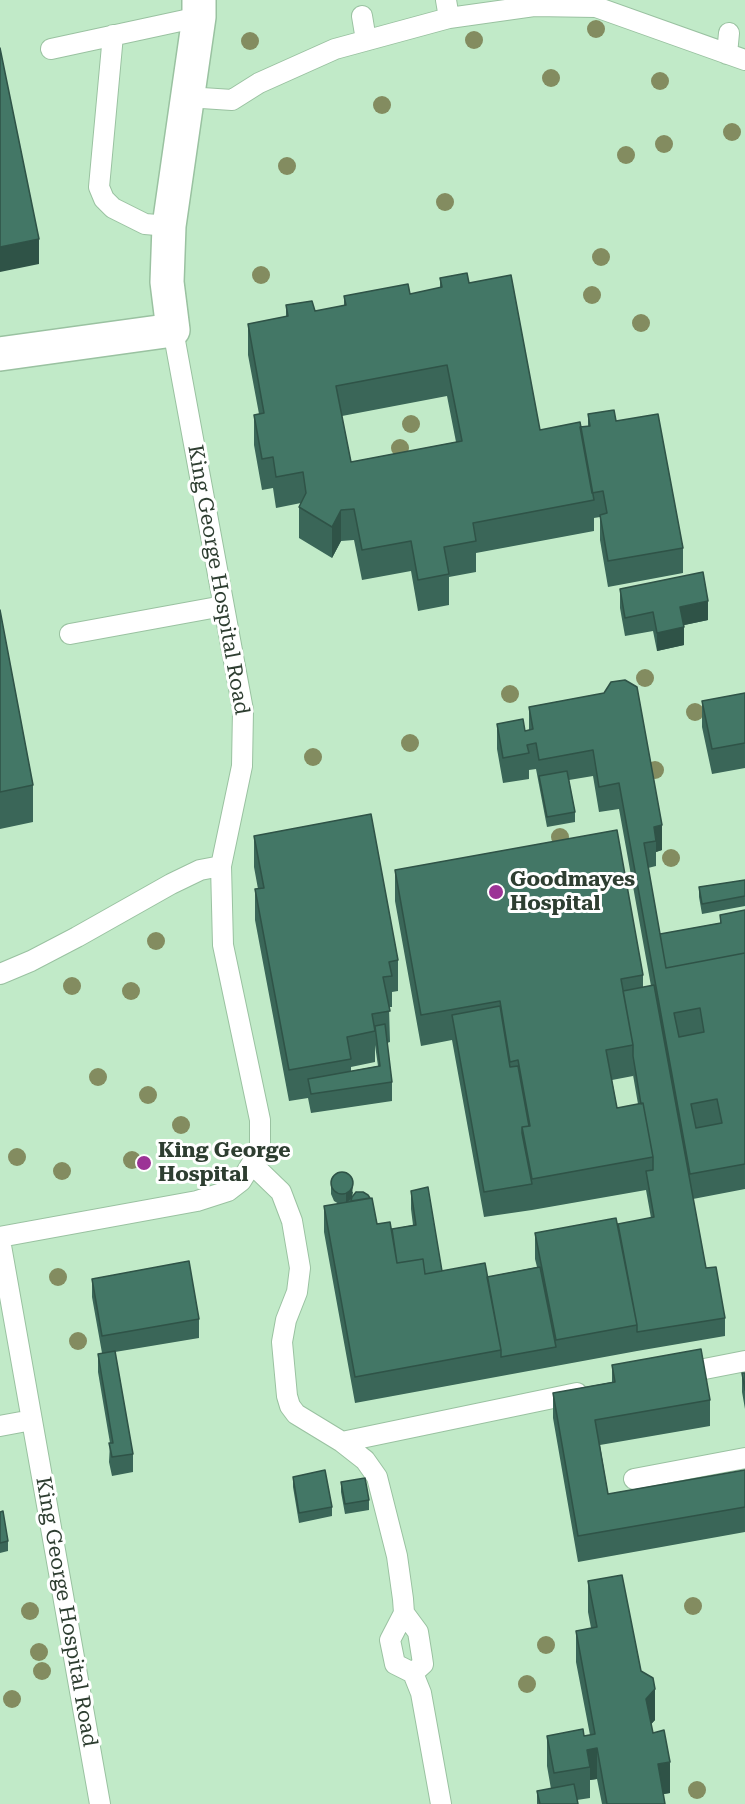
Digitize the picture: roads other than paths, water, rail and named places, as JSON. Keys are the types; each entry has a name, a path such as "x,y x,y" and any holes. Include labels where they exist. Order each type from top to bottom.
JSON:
{"street":[{"name":"King George Hospital Road","path":"173,330 167,282 170,226 199,8"},
{"path":"0,354 173,330"}],"lane":[{"path":"187,97 232,100 259,84 335,49 366,40 448,9 534,3 623,9 736,57"},
{"path":"51,49 113,35 199,8"},
{"path":"362,16 366,40"},
{"path":"729,33 736,57"},
{"path":"113,35 99,187 104,199 113,208 145,224 170,226"},
{"name":"King George Hospital Road","path":"100,1804 0,1238 197,1201 228,1191 241,1181 260,1150 260,1120 223,945 221,866 242,766 243,710 173,330"},
{"path":"70,634 224,606"},
{"path":"0,974 31,961 171,884 200,870 221,866"},
{"path":"252,1164 281,1192 292,1221 300,1268 297,1292 286,1320 282,1342 290,1406 296,1414 342,1442 365,1460 377,1477 397,1556 404,1613 418,1632 423,1664 413,1673"},
{"path":"665,1376 745,1361"},
{"path":"342,1442 597,1389"},
{"path":"0,1426 32,1420"},
{"path":"634,1479 745,1458"},
{"path":"404,1613 390,1640 395,1664 413,1673 421,1693 441,1804"}],"place":[{"name":"Goodmayes Hospital","path":"496,892"},
{"name":"King George Hospital","path":"144,1163"}]}
